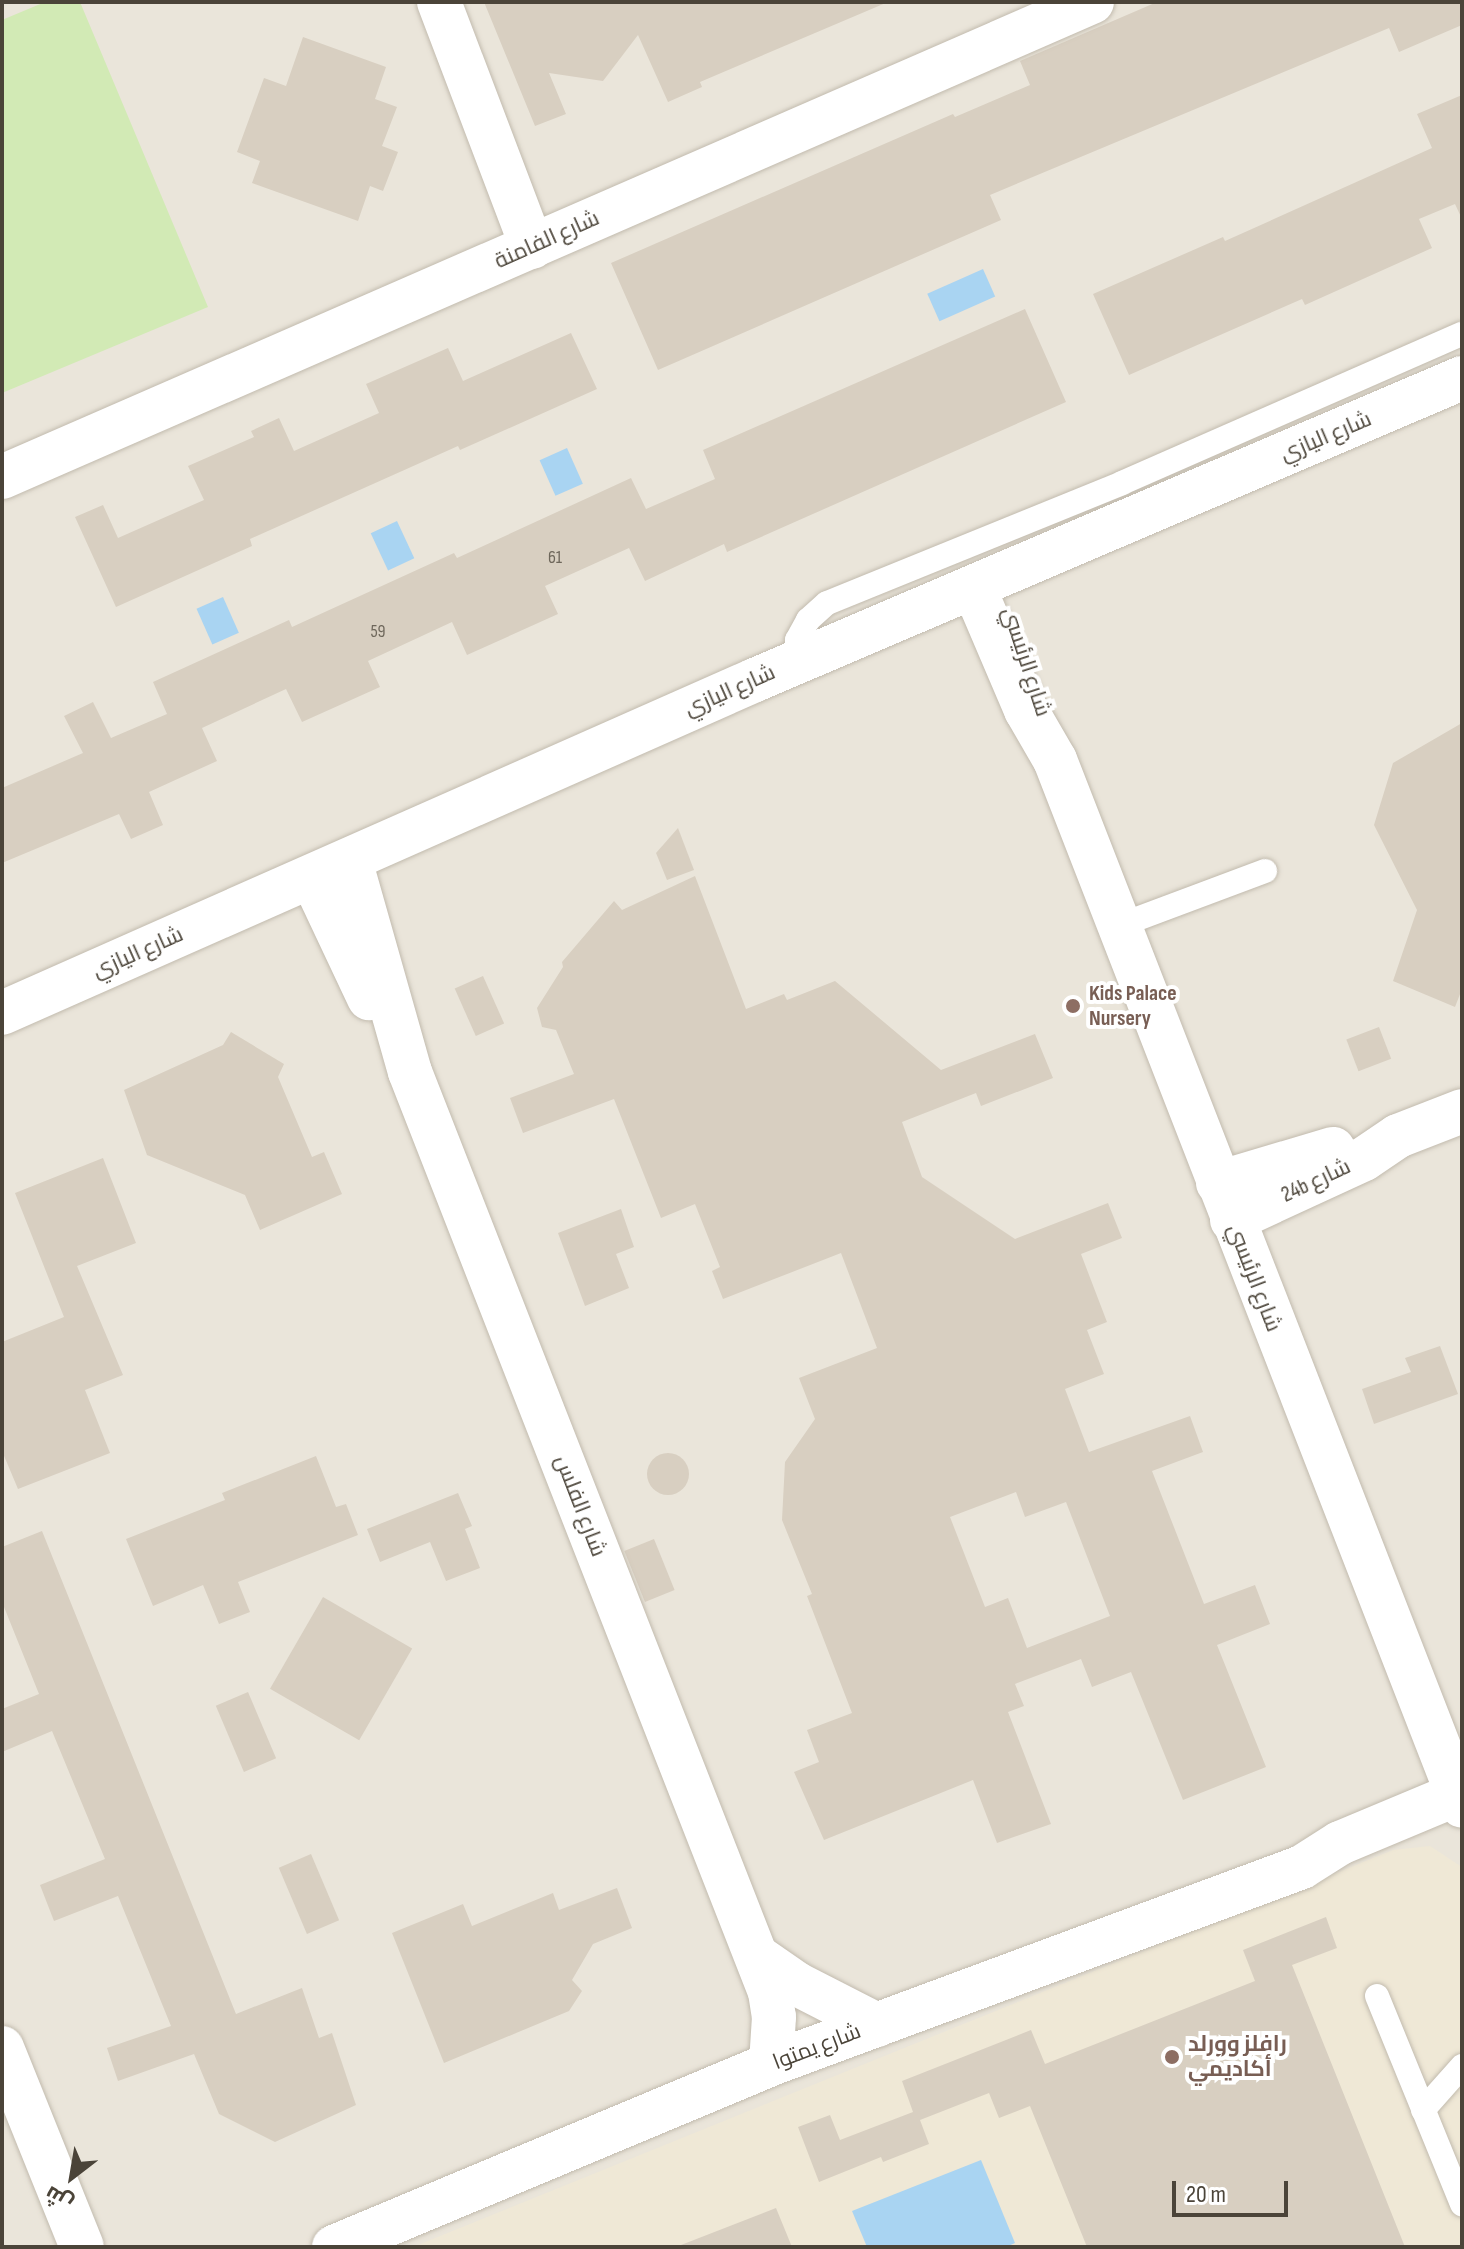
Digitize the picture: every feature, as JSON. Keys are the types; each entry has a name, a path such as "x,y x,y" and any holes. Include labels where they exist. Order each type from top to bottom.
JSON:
{"street":[{"path":"439,2 532,247"},
{"name":"شارع الفامنة","path":"2,477 1092,2"},
{"name":"شارع اليازي","path":"2,1013 797,662 986,583 1130,500 1462,378"},
{"name":"شارع الرئيسي","path":"986,583 1046,716 1050,748 1460,1810"},
{"name":"شارع الفلس","path":"331,868 371,1003 404,1054 758,1957 773,2004 771,2064"},
{"name":"24b شارع","path":"1225,1202 1364,1159 1398,1136 1462,1111"},
{"name":"شارع يمتوا","path":"334,2247 771,2064 1306,1865 1340,1843 1460,1810"},
{"path":"758,1957 797,1984 877,2025"},
{"path":"2,2048 82,2247"}],"lane":[{"path":"797,662 797,640 808,620 827,603 1130,500 1462,334"},
{"path":"1118,926 1265,871"},
{"path":"1377,1996 1462,2204"},
{"path":"1423,2110 1462,2066"}],"shaded area":[{"path":"2,2 1462,2 1462,2247 2,2247"},
{"name":"رافلز وورلد أكاديمي","path":"1430,1846 1462,1867 1462,2247 413,2247 1393,1850"}],"green space":[{"path":"45,2 80,2 208,307 2,393 2,20"}],"water":[{"path":"983,269 995,296 939,321 927,294"},
{"path":"567,448 583,484 555,496 540,460"},
{"path":"397,521 414,558 388,570 371,533"},
{"path":"223,597 239,633 212,644 197,609"},
{"path":"981,2160 1015,2243 1006,2247 867,2247 852,2211"}],"building":[{"path":"484,2 888,2 700,82 702,87 668,102 638,35 603,81 549,73 566,114 535,126"},
{"path":"1157,2 1462,2 1462,25 1399,52 1389,28 990,195 1001,220 658,370 611,263 953,114 955,117 1030,85 1020,61"},
{"path":"303,37 386,67 375,99 397,107 382,146 398,152 383,191 370,186 358,221 252,183 260,161 237,152 264,78 286,86"},
{"path":"1462,95 1462,219 1455,204 1419,219 1432,248 1305,305 1302,299 1129,375 1093,294 1223,237 1225,241 1432,148 1417,114"},
{"path":"1025,309 1066,402 727,552 724,544 645,581 629,548 545,586 558,614 467,655 452,622 368,661 380,687 302,722 286,689 202,728 217,761 149,792 163,825 131,839 119,814 2,863 2,788 83,753 64,716 93,702 111,738 167,714 153,682 289,620 292,627 454,553 457,558 631,478 646,509 715,479 703,450"},
{"path":"571,333 597,389 460,450 458,446 250,539 252,546 116,607 75,517 103,505 118,538 204,500 188,466 254,437 251,431 279,418 294,451 379,413 366,384 448,348 463,381"},
{"path":"1462,723 1462,989 1455,1007 1393,981 1417,910 1374,825 1393,763"},
{"path":"678,828 694,870 667,880 656,853"},
{"path":"695,876 746,1009 784,994 787,1000 835,981 941,1070 1035,1034 1053,1078 981,1106 976,1093 902,1122 922,1177 1015,1239 1108,1203 1122,1238 1081,1254 1107,1322 1087,1330 1104,1374 1065,1389 1089,1452 1190,1416 1203,1452 1152,1471 1204,1604 1255,1585 1270,1624 1217,1645 1266,1767 1183,1800 1131,1672 1092,1687 1081,1659 1015,1684 1024,1706 1008,1712 1051,1824 997,1843 973,1780 824,1840 794,1772 819,1762 807,1730 852,1713 807,1596 812,1594 782,1520 785,1462 815,1419 799,1378 877,1348 841,1253 723,1299 712,1271 720,1267 695,1204 661,1218 614,1099 523,1133 510,1098 574,1074 556,1030 542,1027 537,1008 563,967 562,962 614,901 622,910","holes":["1016,1492 1025,1517 1066,1502 1110,1616 1027,1648 1008,1598 985,1607 950,1517"]},
{"path":"483,976 504,1024 476,1036 455,989"},
{"path":"1379,1027 1391,1059 1359,1071 1346,1040"},
{"path":"231,1032 284,1064 278,1077 312,1157 324,1152 342,1194 260,1230 245,1195 147,1155 124,1090 223,1045"},
{"path":"103,1158 136,1243 77,1266 123,1375 85,1390 110,1453 18,1489 2,1451 2,1342 64,1317 15,1193"},
{"path":"621,1209 634,1247 616,1254 629,1288 585,1306 558,1233"},
{"path":"1440,1346 1458,1394 1374,1424 1362,1389 1411,1372 1405,1358"},
{"path":"668,1453 683,1459 689,1474 683,1489 668,1495 653,1489 647,1474 653,1459"},
{"path":"316,1456 336,1507 346,1504 358,1535 238,1582 250,1612 219,1624 203,1585 153,1606 126,1539 225,1500 222,1493"},
{"path":"458,1493 472,1526 465,1529 480,1568 446,1581 430,1542 380,1562 367,1529"},
{"path":"42,1531 236,2014 302,1988 319,2038 332,2033 356,2105 275,2142 219,2114 194,2054 118,2081 107,2048 171,2026 118,1896 54,1921 40,1885 105,1859 52,1731 2,1752 2,1709 39,1694 2,1602 2,1547"},
{"path":"654,1539 675,1590 645,1602 624,1551"},
{"path":"323,1597 412,1648 359,1740 270,1689"},
{"path":"248,1692 276,1758 244,1772 216,1706"},
{"path":"311,1854 339,1920 307,1934 279,1868"},
{"path":"617,1888 632,1928 593,1944 572,1980 582,1991 569,2011 444,2063 392,1933 463,1904 472,1926 553,1893 559,1910"},
{"path":"1326,1917 1337,1948 1292,1965 1405,2247 1087,2247 1030,2106 999,2118 989,2093 920,2120 929,2144 883,2162 881,2157 819,2182 798,2127 830,2115 840,2140 913,2112 902,2081 1031,2030 1045,2064 1255,1981 1243,1950"},
{"path":"776,2208 792,2247 681,2247 681,2245"}],"place":[{"name":"Kids Palace Nursery","path":"1073,1006"},
{"name":"رافلز وورلد أكاديمي","path":"1172,2057"}]}
